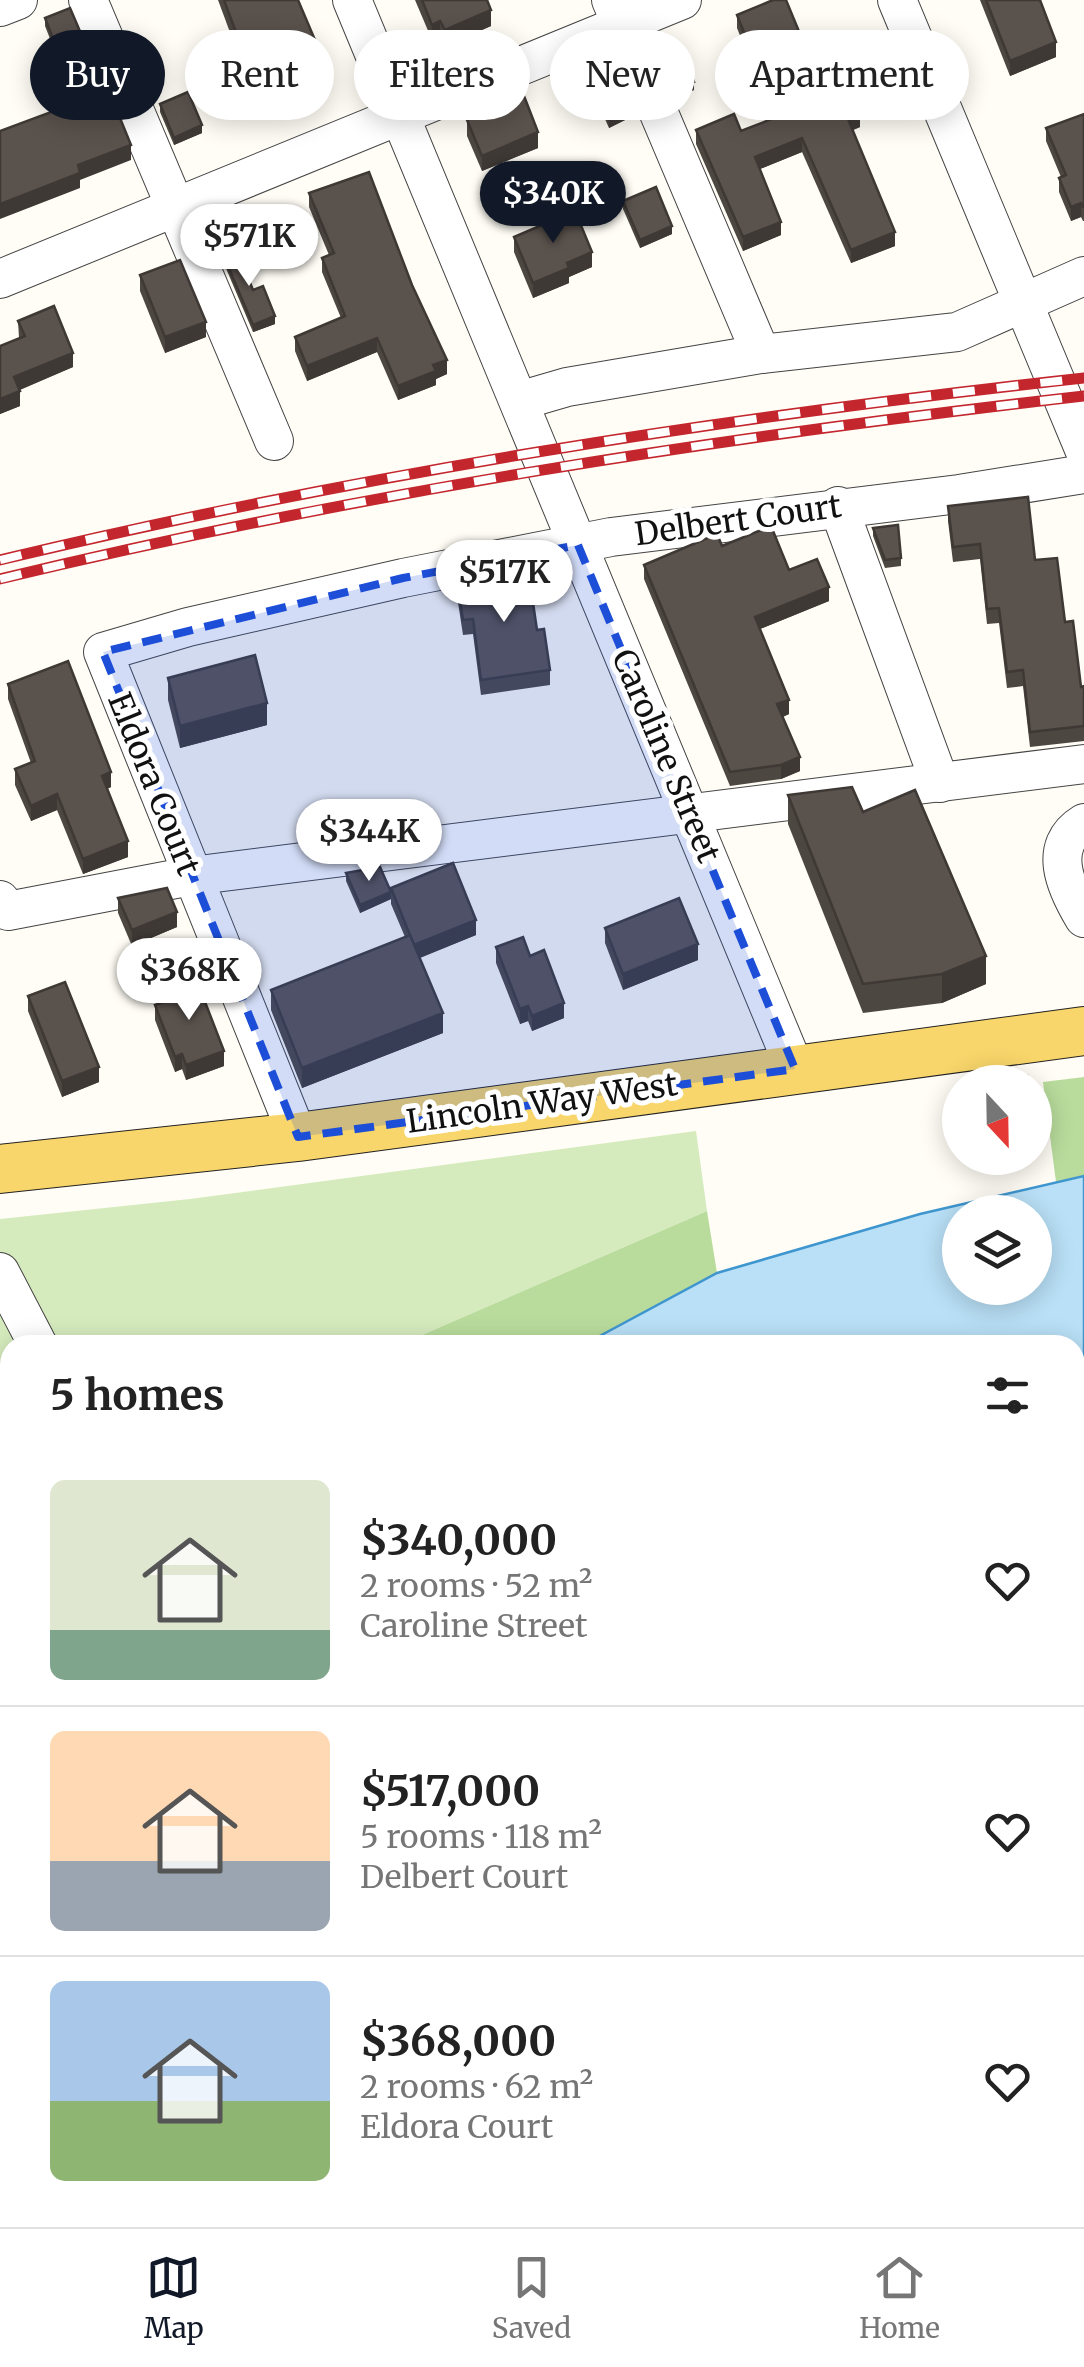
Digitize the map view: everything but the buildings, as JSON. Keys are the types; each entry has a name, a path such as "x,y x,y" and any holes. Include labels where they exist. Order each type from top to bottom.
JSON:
{"main road":[{"name":"Lincoln Way West","path":"0,1168 298,1137 1084,1031"}],"street":[{"path":"0,8 18,0"},
{"path":"88,0 274,441"},
{"name":"Caroline Street","path":"352,0 365,30"},
{"path":"530,52 616,13 682,0"},
{"path":"898,0 1084,449"},
{"path":"616,13 761,354"},
{"path":"0,278 381,120"},
{"name":"Caroline Street","path":"403,120 795,1068"},
{"path":"520,400 566,387 761,354 957,332 1084,276"},
{"name":"Delbert Court","path":"103,652 188,627 385,582 578,545 1084,474"},
{"path":"838,506 940,783"},
{"name":"Eldora Court","path":"103,652 298,1137"},
{"path":"0,900 8,911 191,876 1084,764"},
{"path":"1084,823 1071,831 1061,858 1066,888 1084,918"},
{"path":"0,1272 33,1335"}],"highlighted area":[{"path":"578,545 795,1069 298,1137 103,652 403,578"}],"green space":[{"path":"1084,1077 1084,1176 1056,1182 1052,1151 1052,1081"},
{"path":"696,1131 707,1211 422,1335 0,1335 0,1219 190,1199"},
{"path":"707,1211 717,1273 602,1335 422,1335"}],"water":[{"path":"1084,1176 1084,1335 602,1335 717,1273 942,1209 942,1305 1052,1305 1052,1195 1002,1195"}],"railway":[{"path":"0,560 269,501 539,452 811,411 1084,378"},
{"path":"0,579 270,520 539,471 809,430 1084,396"}]}
